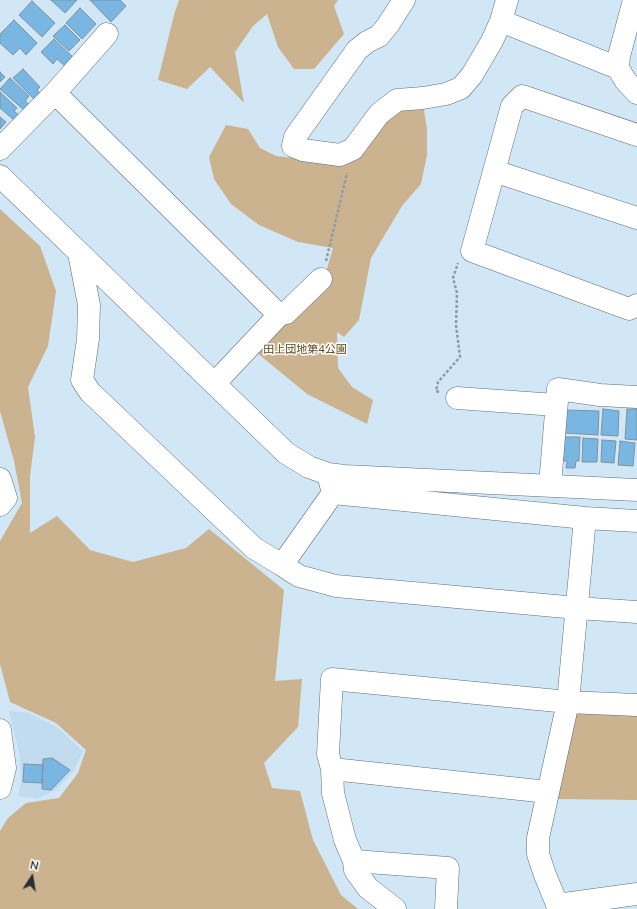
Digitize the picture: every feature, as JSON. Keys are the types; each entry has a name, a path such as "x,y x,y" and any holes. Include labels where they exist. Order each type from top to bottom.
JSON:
{"street":[{"path":"404,0 379,36 366,42 357,50 295,137 293,146 303,150 340,155 353,149 379,114 397,100 424,98 446,94 461,88 472,75 492,41 501,21 507,0"},
{"path":"634,0 619,56 618,68 625,80 637,93"},
{"path":"501,21 618,68"},
{"path":"0,149 55,93 107,34"},
{"path":"55,93 279,315"},
{"path":"637,135 522,96 512,106 472,251 630,309 637,305"},
{"path":"494,171 637,218"},
{"path":"0,176 286,453 309,467 330,483 585,518 637,521"},
{"path":"79,253 89,305 88,340 82,380 90,392 254,548 299,576 336,586 637,612"},
{"path":"215,384 279,315 286,313 321,280"},
{"path":"550,486 558,389 600,395 637,397"},
{"path":"457,398 556,405"},
{"path":"330,483 370,477 637,490"},
{"path":"0,479 6,498 0,505"},
{"path":"282,566 330,483"},
{"path":"585,518 568,702 538,838 538,854 558,907 637,894"},
{"path":"396,909 368,888 355,870 354,861 344,840 333,793 332,769 328,754 332,679 568,702 637,705"},
{"path":"0,730 2,774"},
{"path":"332,769 548,792"},
{"path":"354,861 448,868 446,909"}],"path":[{"path":"321,280 353,149"},
{"path":"457,398 436,391 438,382 460,357 456,325 457,293 453,278 462,251 472,251"}],"shaded area":[{"path":"9,711 29,713 58,728 83,751 74,770 57,789 38,799 18,796 21,782 20,757"}],"green space":[{"path":"179,0 338,0 334,6 344,34 314,69 294,69 278,47 267,14 253,26 235,52 244,103 210,67 187,89 158,80"},
{"name":"田上団地第4公園","path":"423,104 427,129 427,155 421,184 402,206 371,258 359,320 344,337 337,332 338,368 352,387 373,400 367,424 307,394 256,352 323,283 333,248 298,242 259,225 231,204 214,179 209,157 226,125 248,129 260,148 276,156 342,163 397,105"},
{"path":"0,209 40,246 56,291 48,346 28,387 35,437 30,476 30,533 57,516 90,550 133,562 186,548 209,529 284,590 275,681 302,679 298,727 264,763 272,788 300,791 313,840 341,895 358,909 0,909 0,831 8,818 26,803 59,798 78,773 86,750 56,723 10,702 0,664 0,541 22,503 14,461 0,411"},
{"path":"581,709 637,714 637,800 554,799 572,717"}],"building":[{"path":"51,0 77,0 65,13"},
{"path":"90,0 120,0 126,6 111,22"},
{"path":"32,1 55,23 42,37 19,15"},
{"path":"80,8 96,24 82,39 66,23"},
{"path":"14,20 37,43 26,55 20,48 13,55 0,43 0,34"},
{"path":"65,25 80,40 69,51 53,36"},
{"path":"54,39 75,59 66,67 57,59 53,64 41,52"},
{"path":"23,69 40,87 37,90 41,94 35,100 13,78"},
{"path":"0,72 5,77 0,82"},
{"path":"10,78 29,96 25,101 30,105 25,111 0,89"},
{"path":"0,92 17,108 14,111 20,116 15,121 0,108"},
{"path":"0,117 6,122 0,129"},
{"path":"603,409 619,411 618,436 601,435"},
{"path":"627,409 637,409 637,440 625,439"},
{"path":"566,410 599,411 598,435 564,433"},
{"path":"563,437 580,437 579,461 576,461 575,468 566,468 567,461 563,461"},
{"path":"583,438 598,439 597,462 582,462"},
{"path":"602,440 616,441 614,463 601,462"},
{"path":"620,441 635,443 633,466 618,465"},
{"path":"52,758 70,770 51,790 42,789 43,759"},
{"path":"24,764 43,765 42,783 23,782"}]}
